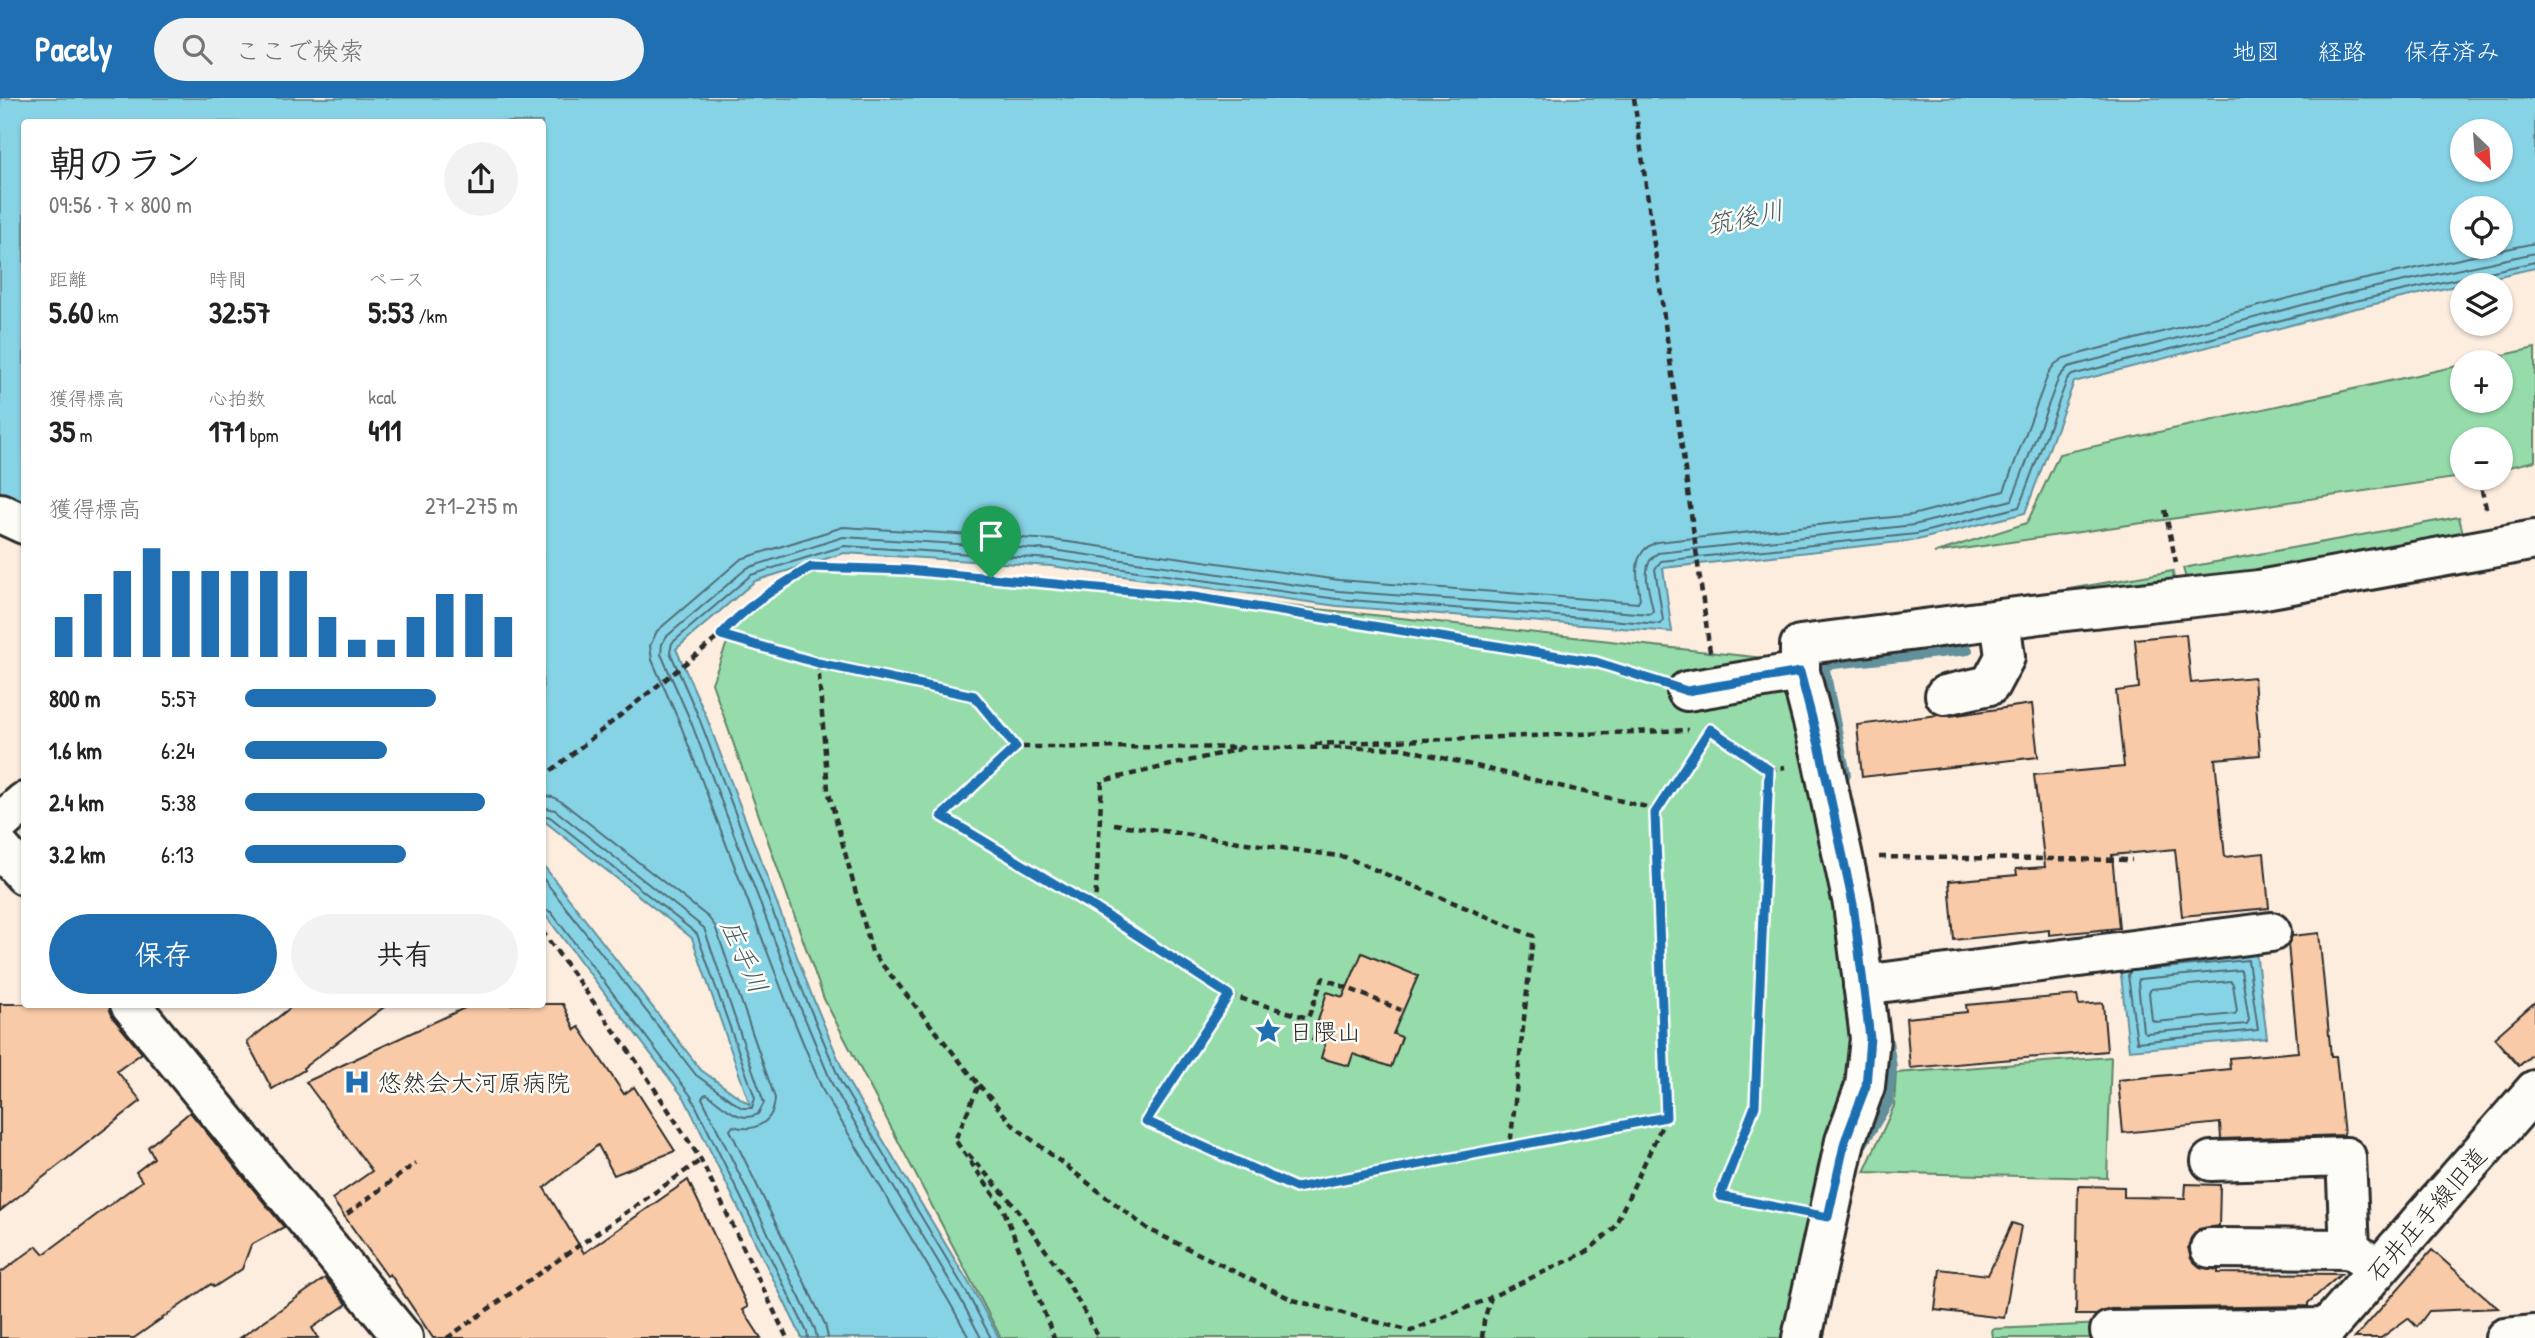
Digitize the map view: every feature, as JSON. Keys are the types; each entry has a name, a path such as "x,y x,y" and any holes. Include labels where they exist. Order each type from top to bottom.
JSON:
{"street":[{"path":"0,513 21,523"},
{"path":"1802,1338 1845,1141 1866,1086 1870,1038 1853,904 1800,672 1800,645 2259,590 2535,540"},
{"path":"1945,695 1990,685 2005,657 2000,619"},
{"path":"1687,691 1800,672"},
{"path":"0,823 21,805"},
{"path":"0,848 21,872"},
{"path":"1863,985 2271,932"},
{"path":"133,1008 402,1338"},
{"name":"石井庄手線旧道","path":"2323,1333 2364,1259 2535,1090"},
{"path":"2210,1161 2346,1157 2364,1259 2210,1248"},
{"path":"2110,1331 2323,1333"},
{"path":"2505,1338 2535,1335"}],"path":[{"path":"1634,98 1710,656"},
{"path":"2165,510 2183,598"},
{"path":"546,775 721,635 737,615 811,567 907,570 1194,597 1596,662 1687,691"},
{"path":"721,635 818,663 974,696 1016,747"},
{"path":"818,663 828,790 872,952 1014,1126 1148,1229 1293,1300 1411,1331 1588,1251 1614,1228 1666,1117 1655,809 1401,748 1016,747 942,816 1095,908 1229,995 1308,1018 1323,978 1401,1010"},
{"path":"1095,908 1102,781 1248,747 1710,729 1769,770 1755,1106 1720,1196 1828,1217"},
{"path":"1655,813 1710,729"},
{"path":"1114,824 1345,857 1533,936 1510,1147"},
{"path":"1843,857 2133,860"},
{"path":"546,937 639,1065 701,1160 787,1338"},
{"path":"1229,995 1146,1121 1296,1188 1666,1117"},
{"path":"955,1140 979,1085"},
{"path":"955,1140 1003,1208 1054,1338"},
{"path":"955,1140 1014,1205 1067,1281 1099,1338"},
{"path":"447,1338 701,1160"},
{"path":"318,1235 416,1163"},
{"path":"1482,1338 1491,1297"}],"green space":[{"path":"2535,348 2535,461 2513,466 2513,427 2450,427 2450,479 1934,553 2027,523 2059,454 2450,368 2450,413 2513,413 2513,353"},
{"path":"2459,517 2465,542 2189,589 2183,568"},
{"path":"811,567 1183,595 1800,662 1861,1042 1795,1338 1001,1338 824,999 712,683 737,616"},
{"path":"2173,571 2175,590 1935,612"},
{"path":"2111,1057 2107,1178 1864,1172 1894,1106 1896,1073"},
{"path":"2104,1324 2104,1338 1993,1338 1992,1329"}],"water":[{"path":"0,98 2535,98 2535,268 2513,273 2450,273 2450,287 2348,310 2074,382 2025,513 1917,540 1663,568 1672,632 1337,606 1051,566 844,553 755,581 676,649 706,716 812,996 847,1080 999,1338 802,1338 685,1099 546,916 546,869 701,1070 750,1105 692,938 546,822 546,119 21,119 21,511 0,505"},
{"path":"2256,952 2267,1038 2129,1050 2120,965"}],"building":[{"path":"2186,634 2191,683 2254,677 2260,755 2215,759 2225,857 2264,853 2269,908 2182,916 2175,849 2112,855 2119,928 2049,935 2049,930 1954,940 1949,881 2017,875 2016,869 2045,867 2034,775 2124,767 2116,691 2139,688 2135,639"},
{"path":"2032,704 2038,757 1862,777 1857,725 1938,715 1950,716"},
{"path":"2319,933 2331,1056 2336,1056 2344,1135 2221,1139 2220,1123 2123,1133 2118,1080 2230,1069 2229,1058 2298,1052 2288,944 2292,936"},
{"path":"1362,953 1418,976 1393,1034 1402,1037 1391,1067 1353,1054 1349,1066 1321,1058 1325,1044 1312,1040 1327,992 1343,997"},
{"path":"2077,995 2079,1005 2103,1003 2107,1051 1910,1068 1906,1018 1967,1012 1966,1005"},
{"path":"2535,1002 2535,1052 2519,1066 2494,1038"},
{"path":"0,1004 21,1004 21,1008 110,1008 113,1018 142,1053 117,1071 141,1101 0,1211"},
{"path":"546,1004 563,1004 575,1030 579,1027 624,1094 634,1087 675,1151 614,1175 598,1145 544,1188 584,1253 688,1180 748,1307 743,1310 761,1338 433,1338 390,1274 387,1276 332,1199 372,1171 306,1082 464,1008 546,1008"},
{"path":"290,1008 383,1008 303,1068 304,1070 272,1089 247,1042"},
{"path":"190,1112 284,1227 251,1245 242,1269 214,1287 211,1284 134,1338 0,1338 0,1273 37,1246 44,1254 142,1181 136,1172 154,1158 148,1147"},
{"path":"2186,1184 2220,1185 2219,1226 2199,1229 2191,1238 2188,1247 2191,1259 2200,1267 2218,1270 2218,1273 2341,1274 2308,1303 2308,1306 2110,1309 2096,1315 2076,1315 2078,1186 2124,1187 2124,1197 2185,1198"},
{"path":"2012,1223 2021,1226 2004,1318 1935,1310 1940,1269 1988,1275"},
{"path":"2432,1250 2498,1308 2429,1311 2417,1327 2408,1318 2381,1338 2355,1338"},
{"path":"325,1278 347,1304 312,1328 318,1338 240,1338"}],"waterway":[{"path":"1846,775 1824,665 1968,650"},
{"path":"1863,1144 1888,1103 1892,1067 1887,1035"}],"place":[{"name":"日隈山","path":"1268,1031"},
{"name":"悠然会大河原病院","path":"357,1082"}],"route":[{"path":"811,567 907,570 991,578 1194,597 1411,630 1596,662 1687,691 1800,672 1820,749 1853,904 1870,1038 1866,1086 1845,1141 1828,1217 1720,1196 1755,1106 1769,770 1710,729 1655,813 1666,1117 1296,1188 1146,1121 1229,995 1095,908 942,816 1016,747 974,696 818,663 721,635 737,615 811,567"}],"water label":[{"name":"筑後川","path":"1745,217"},
{"name":"庄手川","path":"745,956"}]}
